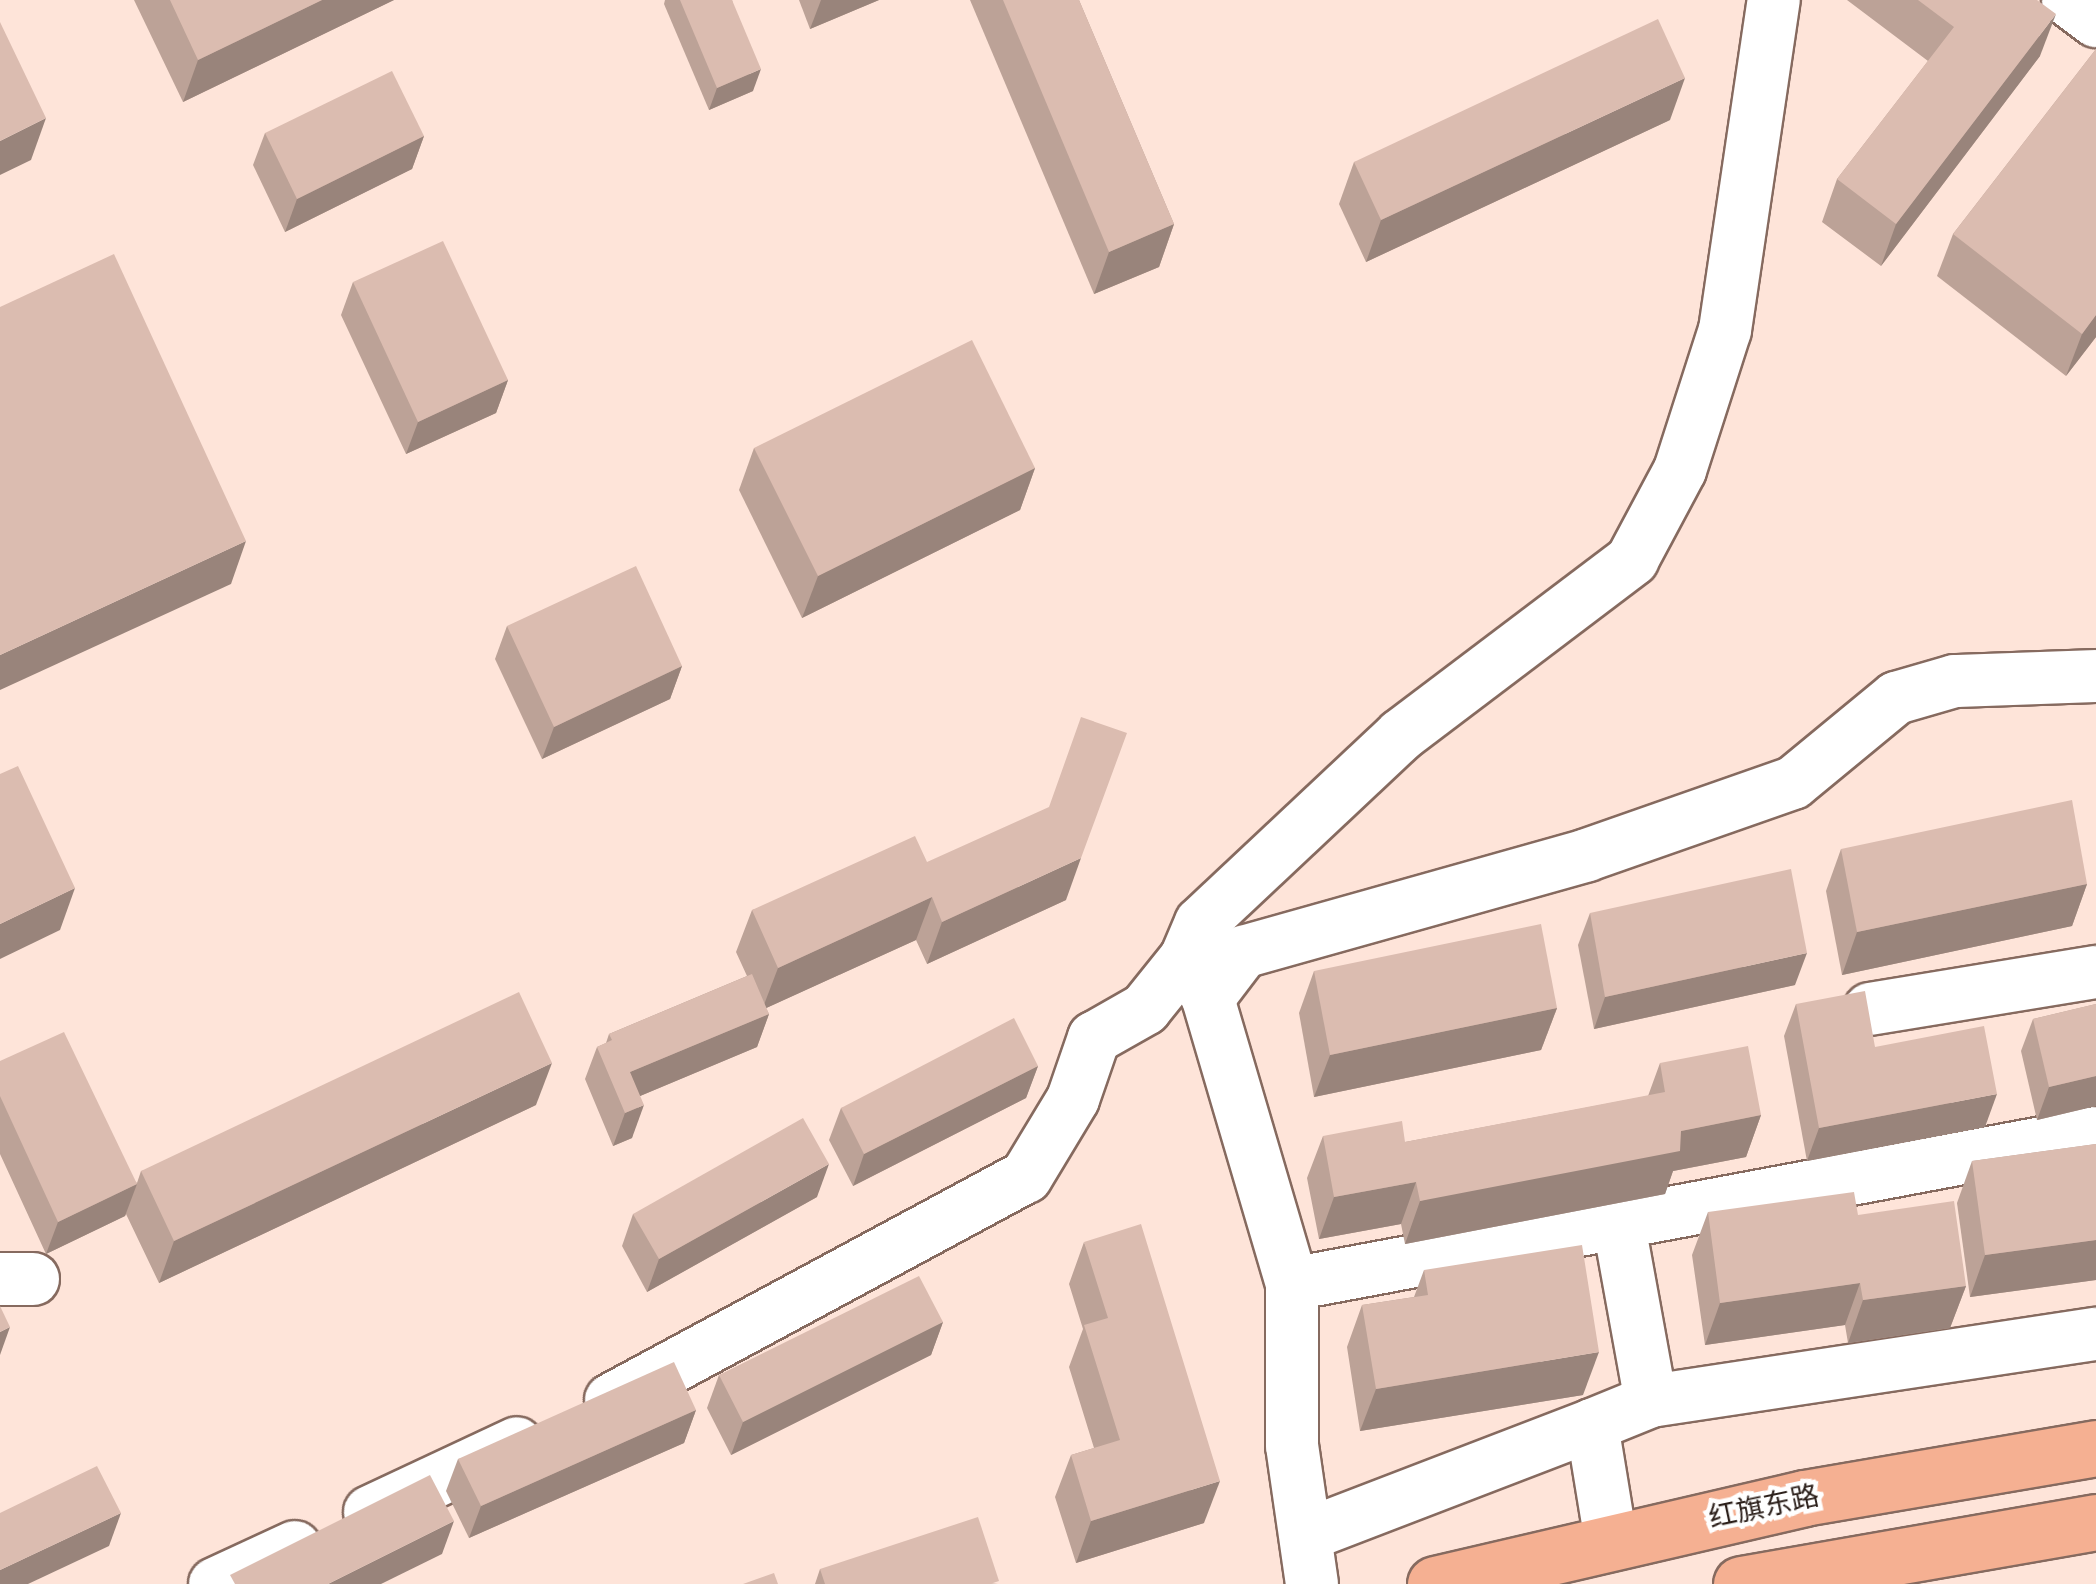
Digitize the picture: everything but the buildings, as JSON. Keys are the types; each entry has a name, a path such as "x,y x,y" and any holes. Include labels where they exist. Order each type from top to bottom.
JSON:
{"main road":[{"name":"红旗东路","path":"1435,1584 1804,1498 2096,1448"},
{"path":"1740,1584 2096,1522"}],"street":[{"path":"1774,0 1725,330 1680,470 1632,560 1400,735 1202,923 1197,978 1292,1284 1292,1446 1309,1559 1592,1424 1651,1401 2096,1334"},
{"path":"2068,0 2096,21"},
{"path":"215,1584 663,1375 1026,1177 1072,1099 1094,1038 1243,952 1586,855 1793,783 1896,698 1954,681 2096,676"},
{"path":"1870,1010 2096,972"},
{"path":"1292,1284 2096,1133"},
{"path":"1618,1220 1651,1401"},
{"path":"1592,1424 1611,1541"}]}
